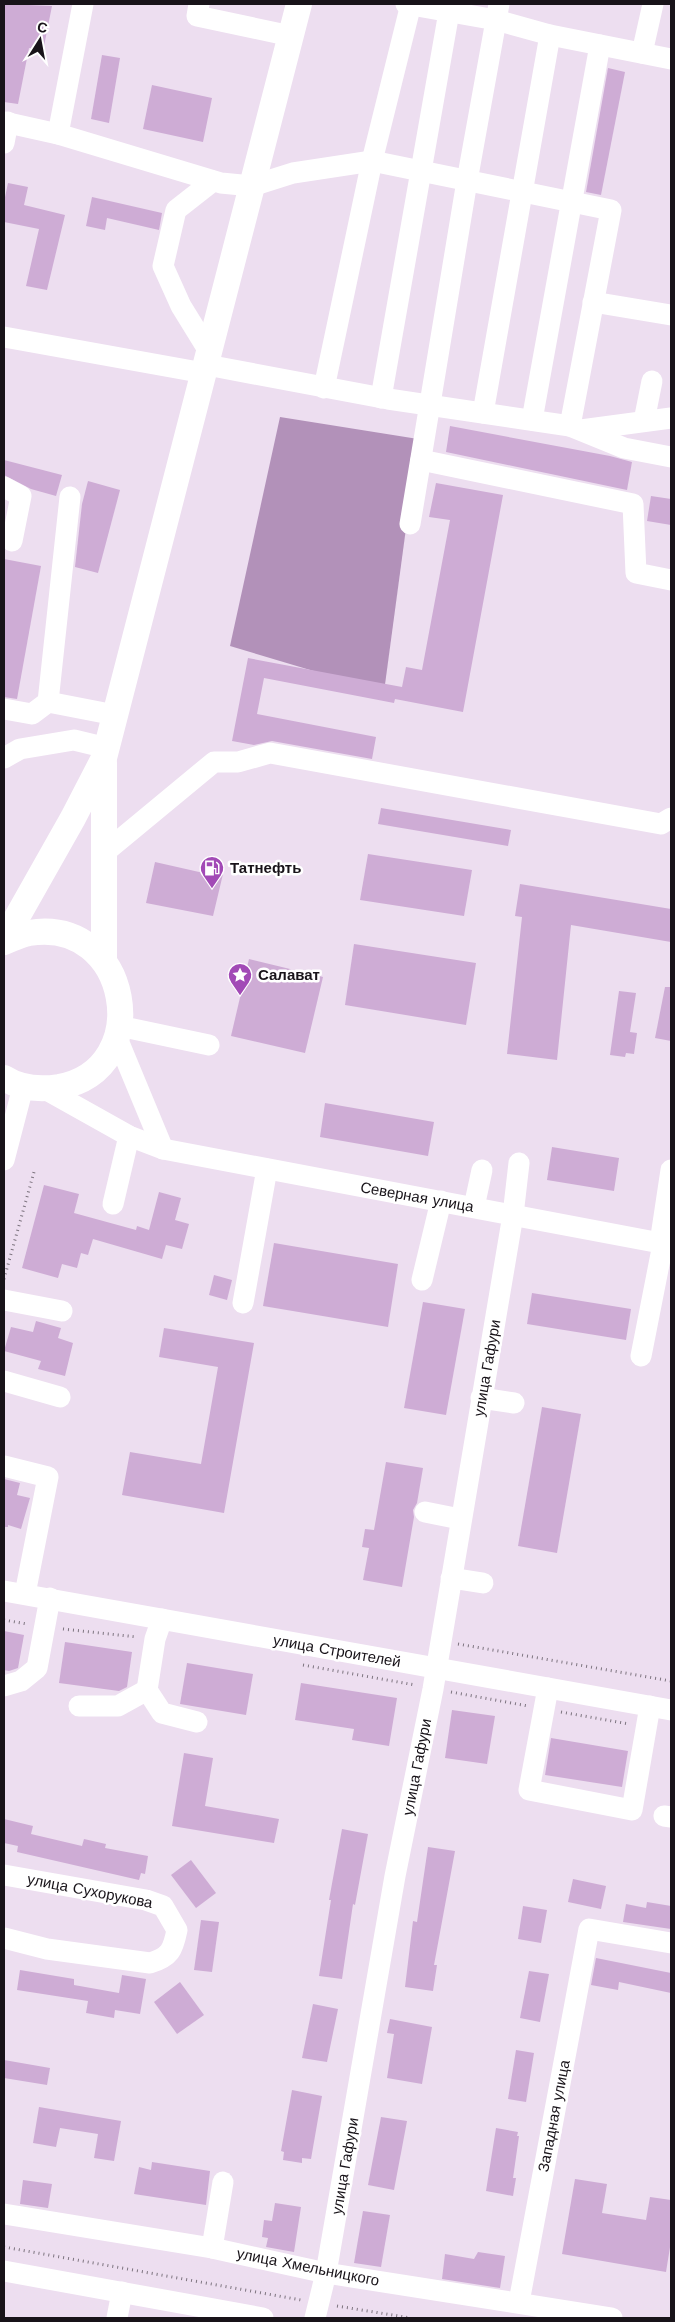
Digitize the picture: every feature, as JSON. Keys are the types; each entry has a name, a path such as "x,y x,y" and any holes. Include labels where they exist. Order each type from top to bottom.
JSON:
{"main road":[{"path":"4,941 73,818 105,753 299,4"},
{"path":"104,960 105,753"},
{"path":"4,941 28,933 56,933 82,942 104,960 117,984 122,1011 118,1032 105,1058 88,1074 68,1085 17,1084"}],"street":[{"path":"58,134 83,4"},
{"path":"198,4 197,16 291,36"},
{"path":"324,388 372,161 409,4 449,12 497,12 550,35 671,58"},
{"path":"642,53 653,4"},
{"path":"381,398 449,12"},
{"path":"410,524 497,12"},
{"path":"483,413 520,192 550,35"},
{"path":"532,420 600,45"},
{"path":"4,143 6,122 58,134 214,181 252,186 293,173 372,161 611,210 593,302 576,428"},
{"path":"207,364 162,266 176,210 214,181"},
{"path":"593,302 671,315"},
{"path":"4,337 207,364 381,398 532,420 576,428 624,448 671,457"},
{"path":"644,421 652,381"},
{"path":"576,428 671,418"},
{"path":"421,460 633,504 636,573 671,580"},
{"path":"4,487 21,496 12,541"},
{"path":"4,709 32,714 48,702 70,497"},
{"path":"48,702 115,715"},
{"path":"4,758 20,749 74,740 105,753"},
{"path":"104,853 214,762 238,762 270,753 661,824 671,818"},
{"path":"163,1149 118,1032 209,1045"},
{"path":"4,1160 17,1084"},
{"name":"Северная улица","path":"17,1084 130,1136 163,1149 665,1244"},
{"path":"113,1204 130,1136"},
{"name":"улица Гафури","path":"316,2311 326,2273 395,1876 434,1679 513,1215 519,1162"},
{"path":"243,1303 266,1169"},
{"path":"474,1208 482,1170"},
{"path":"641,1356 665,1244 671,1170"},
{"path":"422,1280 441,1202"},
{"path":"4,1300 62,1311"},
{"path":"4,1381 60,1396"},
{"path":"481,1398 514,1403"},
{"path":"4,1466 48,1478 26,1594"},
{"path":"425,1512 460,1519"},
{"path":"451,1578 483,1583"},
{"name":"улица Строителей","path":"4,1591 162,1619 434,1679 546,1699 650,1706 671,1710"},
{"path":"4,1686 21,1680 37,1668 50,1598"},
{"path":"162,1619 155,1639 147,1690 162,1713 197,1722"},
{"path":"79,1706 118,1706 147,1690"},
{"path":"546,1699 529,1790 632,1810 650,1706"},
{"name":"улица Сухорукова","path":"4,1875 146,1900 163,1906 170,1914 177,1930 174,1946 165,1958 150,1963 47,1949 4,1938"},
{"name":"Западная улица","path":"519,2302 588,1929 671,1943"},
{"path":"212,2248 224,2182"},
{"name":"улица Хмельницкого","path":"4,2214 212,2248 326,2273 612,2318"},
{"path":"4,2271 263,2318"},
{"path":"117,2318 122,2292"}],"path":[{"path":"4,1278 34,1172"},
{"path":"4,1620 45,1628 155,1639"},
{"path":"440,1640 671,1682"},
{"path":"299,1665 434,1679 546,1699 647,1728"},
{"path":"4,2247 316,2311 411,2318"}],"shaded area":[{"path":"280,417 418,439 384,692 230,646"}],"building":[{"path":"4,4 52,6 43,51 29,48 18,104 4,102"},
{"path":"102,55 120,58 109,123 91,119"},
{"path":"608,68 625,72 601,195 586,192"},
{"path":"152,85 212,98 203,142 143,129"},
{"path":"8,183 28,187 24,205 65,215 47,290 26,286 39,229 4,222 4,202"},
{"path":"92,197 162,213 159,230 107,218 105,230 86,226"},
{"path":"450,426 610,456 632,462 627,490 446,452"},
{"path":"4,460 62,475 56,496 31,489 4,475"},
{"path":"88,481 120,490 98,573 75,567 82,504"},
{"path":"436,483 503,495 463,712 395,699 394,703 264,678 257,714 376,737 372,759 272,741 254,745 232,741 248,658 402,687 406,667 422,670 450,520 429,517"},
{"path":"651,496 671,499 671,525 647,521"},
{"path":"4,559 41,566 17,699 4,697"},
{"path":"381,808 511,830 508,846 378,824"},
{"path":"368,854 472,870 464,916 360,900"},
{"path":"155,862 208,874 208,870 223,874 213,916 146,903"},
{"path":"520,884 671,909 671,942 571,925 557,1060 507,1054 522,917 515,916"},
{"path":"354,944 476,963 466,1025 345,1005"},
{"path":"249,959 323,977 305,1053 231,1036"},
{"path":"665,987 671,987 671,1041 655,1038"},
{"path":"619,991 636,993 630,1032 637,1033 634,1054 626,1053 625,1057 610,1055"},
{"path":"325,1103 434,1122 428,1156 320,1137"},
{"path":"552,1147 619,1158 614,1191 547,1180"},
{"path":"44,1185 79,1194 74,1213 136,1230 137,1226 149,1230 159,1192 181,1198 175,1220 189,1224 182,1249 166,1245 162,1259 93,1239 88,1255 81,1253 77,1268 62,1264 58,1278 22,1268"},
{"path":"274,1243 398,1264 388,1327 263,1306"},
{"path":"214,1275 232,1280 227,1300 209,1295"},
{"path":"532,1293 631,1309 626,1340 527,1324"},
{"path":"423,1302 465,1309 446,1415 404,1408"},
{"path":"36,1321 61,1328 58,1338 73,1343 65,1376 38,1369 41,1361 4,1351 11,1327 33,1332"},
{"path":"164,1328 254,1343 224,1513 122,1495 130,1452 201,1464 218,1367 159,1357"},
{"path":"542,1407 581,1414 557,1553 518,1546"},
{"path":"386,1462 423,1468 417,1503 413,1510 414,1517 402,1587 363,1580 369,1548 362,1547 365,1529 374,1530"},
{"path":"4,1479 20,1483 17,1495 30,1498 21,1529 8,1525 8,1527 4,1527"},
{"path":"4,1631 24,1635 18,1668 9,1671 4,1670"},
{"path":"65,1642 132,1652 127,1687 119,1691 59,1683"},
{"path":"187,1663 253,1674 246,1715 180,1704"},
{"path":"301,1683 397,1698 389,1746 352,1740 354,1729 295,1720"},
{"path":"452,1710 495,1716 487,1764 445,1758"},
{"path":"551,1738 628,1751 622,1787 545,1775"},
{"path":"184,1753 213,1758 205,1806 279,1819 274,1843 172,1826"},
{"path":"4,1819 33,1826 31,1834 82,1846 84,1839 106,1844 105,1848 148,1856 145,1874 141,1873 139,1880 17,1852 18,1846 4,1843"},
{"path":"342,1829 368,1834 355,1905 353,1904 342,1979 319,1976 331,1900 329,1900"},
{"path":"428,1847 455,1851 434,1965 437,1965 433,1991 405,1987 413,1921 417,1922"},
{"path":"191,1860 216,1893 196,1908 171,1875"},
{"path":"573,1879 606,1886 601,1909 568,1902"},
{"path":"647,1902 671,1906 671,1929 623,1922 626,1904 646,1908"},
{"path":"523,1906 547,1910 541,1943 518,1939"},
{"path":"201,1920 219,1922 212,1972 194,1970"},
{"path":"596,1958 671,1973 671,1993 619,1982 618,1990 591,1985"},
{"path":"20,1970 74,1979 74,1985 119,1993 122,1975 146,1979 140,2014 115,2010 114,2018 86,2013 88,2001 17,1990"},
{"path":"529,1971 549,1974 540,2022 520,2018"},
{"path":"180,1982 204,2015 177,2034 154,2002"},
{"path":"313,2004 338,2009 327,2062 302,2058"},
{"path":"390,2019 432,2027 422,2084 387,2078 394,2034 387,2033"},
{"path":"516,2050 534,2053 526,2102 508,2099"},
{"path":"4,2060 50,2068 47,2085 4,2078"},
{"path":"292,2090 322,2096 311,2159 302,2158 302,2163 283,2160 284,2152 281,2151"},
{"path":"39,2107 121,2121 114,2161 94,2158 98,2134 60,2128 56,2147 33,2143"},
{"path":"381,2117 407,2121 394,2190 368,2185"},
{"path":"496,2128 518,2132 517,2136 519,2136 513,2178 516,2178 513,2196 486,2191"},
{"path":"152,2162 210,2171 206,2205 134,2194 139,2167 151,2170"},
{"path":"575,2179 607,2184 602,2213 646,2220 650,2197 671,2200 671,2241 666,2272 562,2254"},
{"path":"23,2180 52,2184 48,2208 20,2204"},
{"path":"275,2203 301,2207 294,2252 266,2247 268,2238 262,2237 264,2220 272,2221"},
{"path":"363,2211 390,2215 381,2267 354,2263"},
{"path":"478,2252 505,2256 500,2288 442,2279 445,2254 474,2259"}],"place":[{"name":"Татнефть","path":"212,889"},
{"name":"Салават","path":"240,996"}]}
